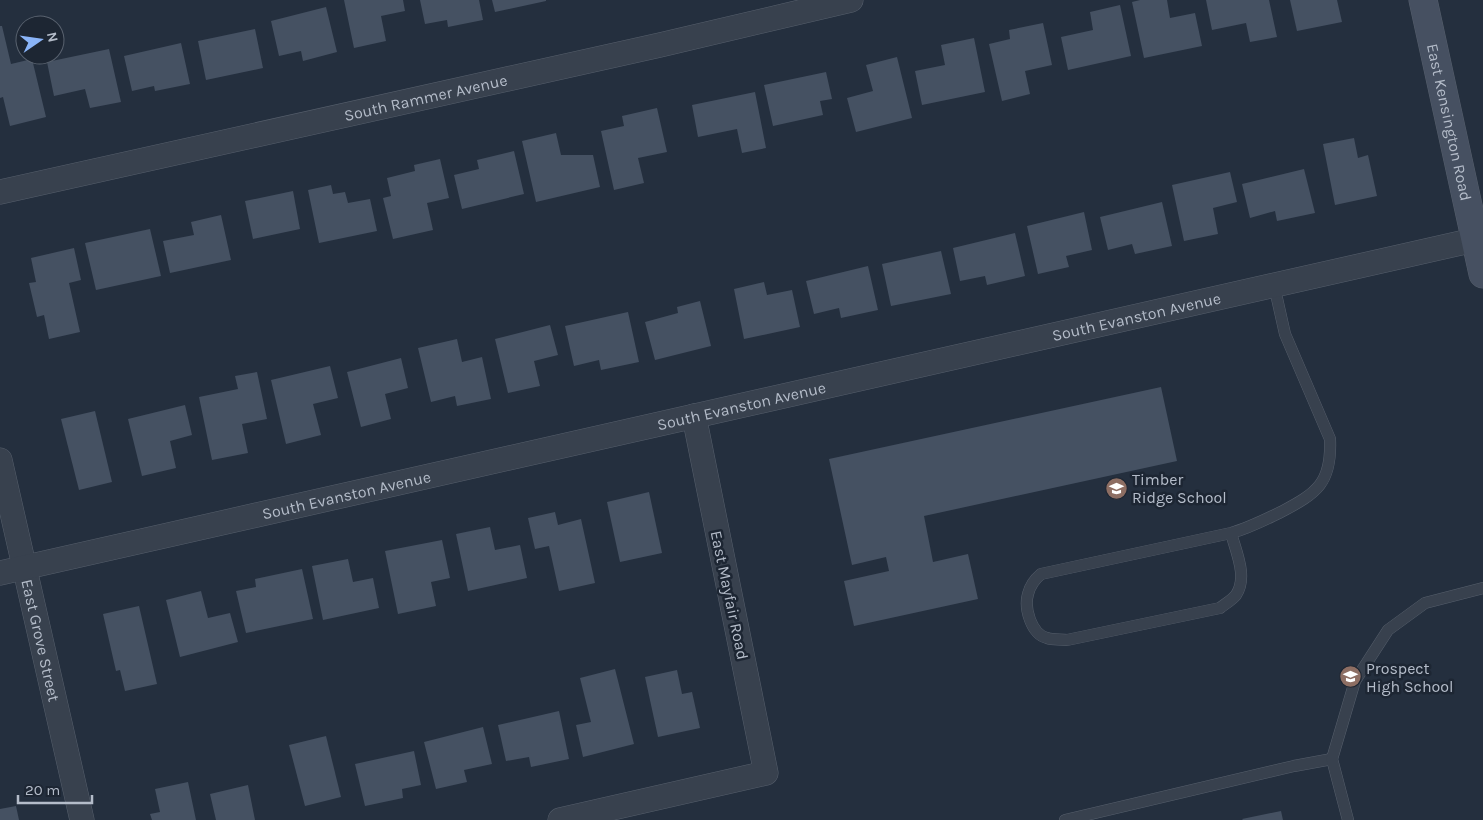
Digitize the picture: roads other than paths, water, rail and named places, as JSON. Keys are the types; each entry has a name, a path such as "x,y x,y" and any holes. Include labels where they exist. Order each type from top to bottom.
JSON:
{"main road":[{"name":"East Kensington Road","path":"1423,0 1479,239 1483,274"}],"street":[{"name":"South Rammer Avenue","path":"0,192 660,45 851,0"},
{"name":"South Evanston Avenue","path":"0,574 1479,239"},
{"name":"East Mayfair Road","path":"560,820 766,773 694,416"},
{"name":"East Grove Street","path":"0,460 82,820"}],"lane":[{"path":"1231,533 1240,565 1241,583 1235,596 1220,608 1067,640 1045,638 1033,628 1027,611 1027,594 1034,580 1041,574 1252,527 1307,498 1320,485 1327,472 1331,458 1330,439 1285,334 1274,285"},
{"path":"1348,820 1332,759 1355,681 1388,630 1425,603 1483,588"},
{"path":"1065,820 1294,766 1332,759"}],"place":[{"name":"Timber Ridge School","path":"1116,488"},
{"name":"Prospect High School","path":"1350,677"}]}
